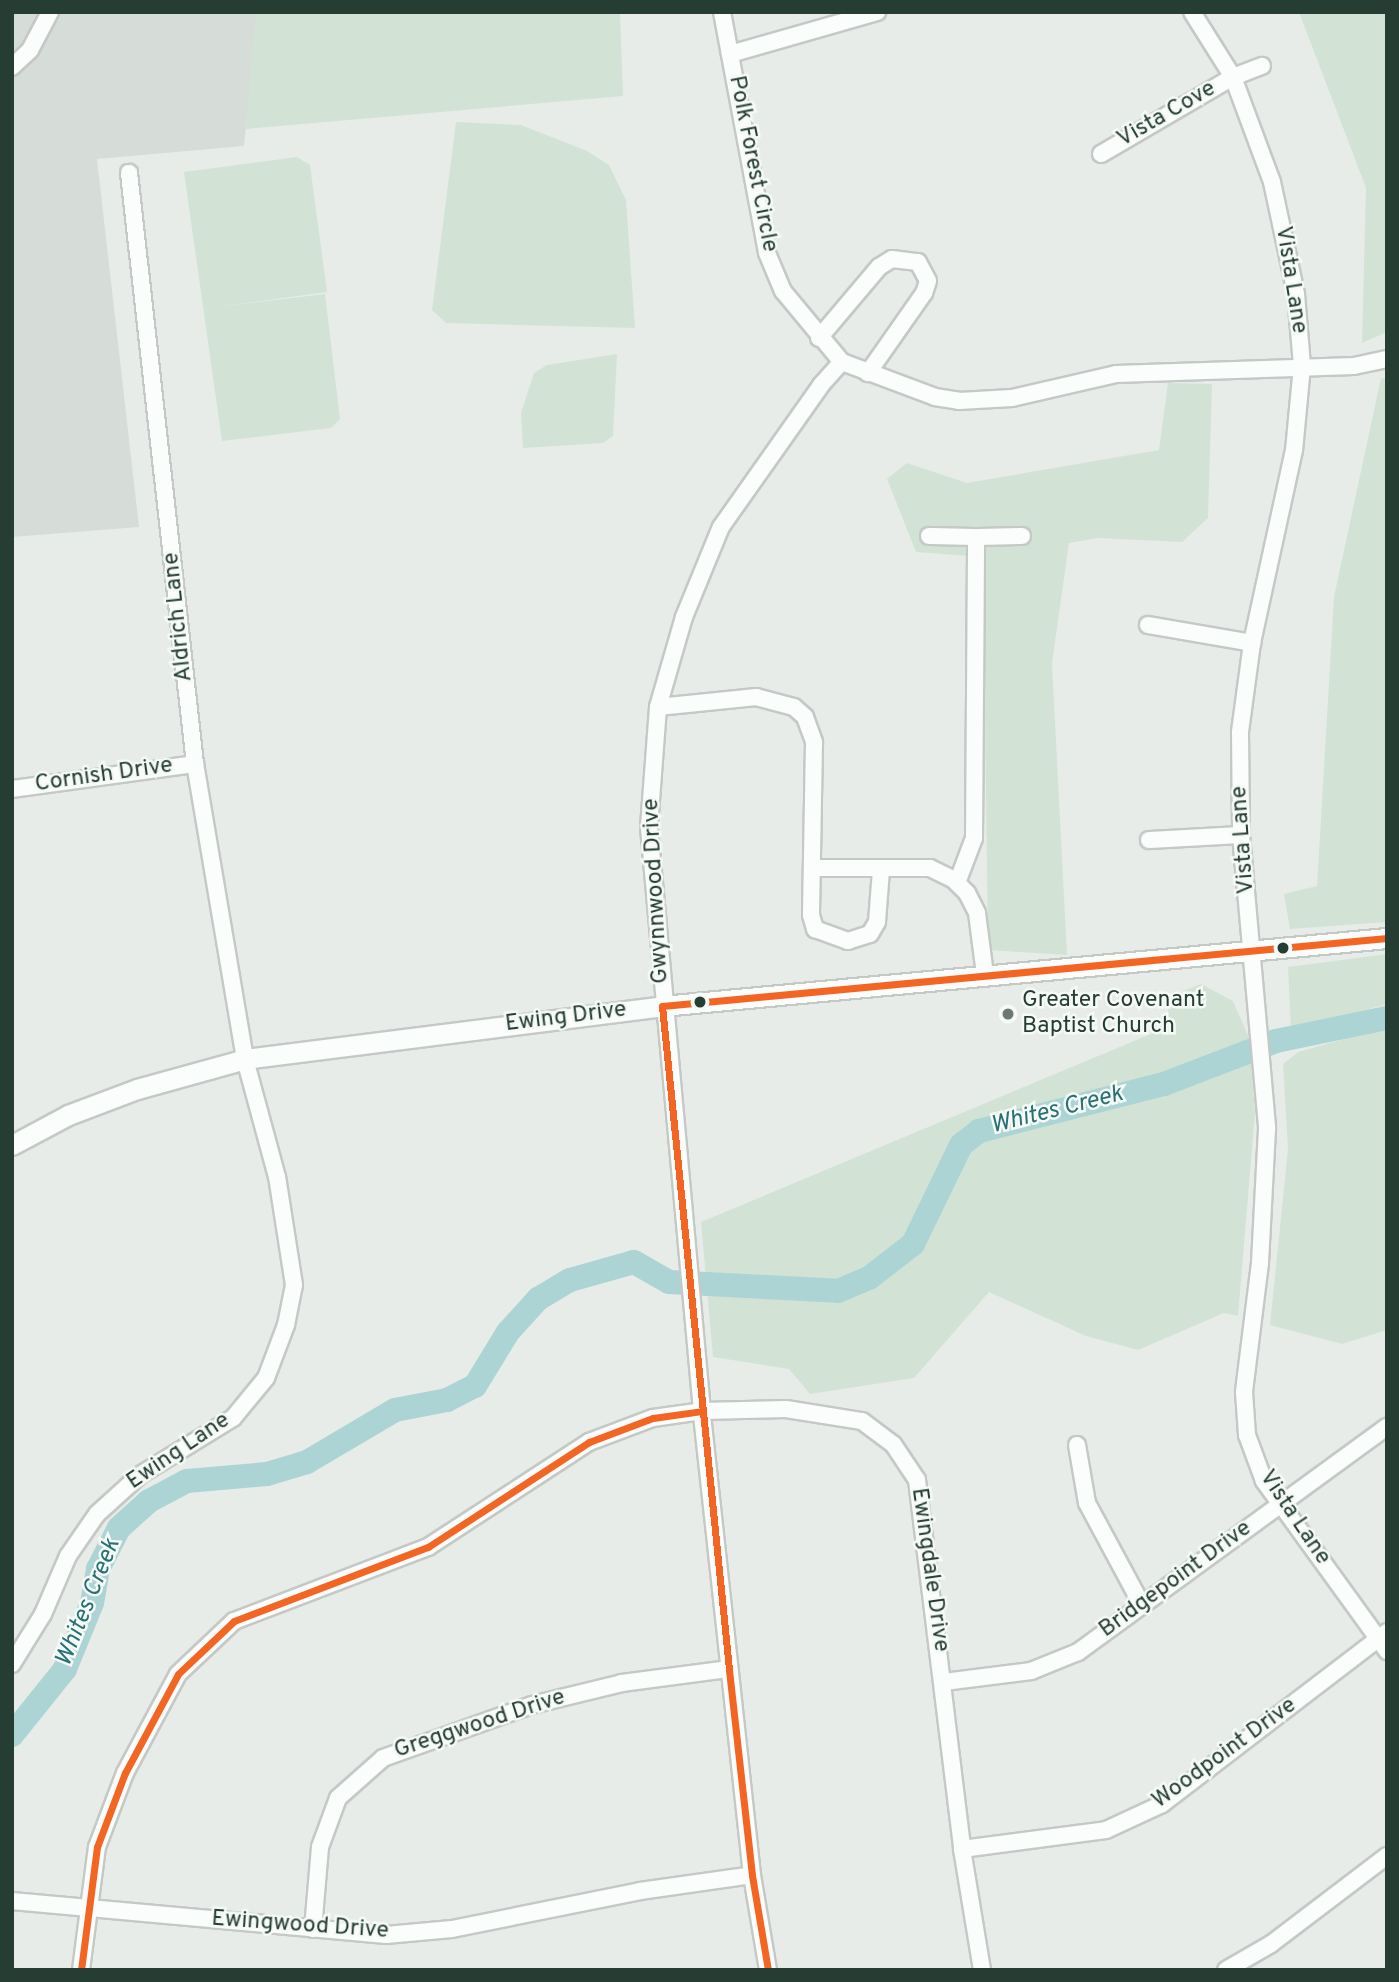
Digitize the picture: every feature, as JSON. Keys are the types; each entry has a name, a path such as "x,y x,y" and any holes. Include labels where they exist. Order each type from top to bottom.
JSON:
{"street":[{"path":"12,67 30,50 50,12"},
{"name":"Polk Forest Circle","path":"722,12 767,253 783,291 819,338 842,362 934,397 1012,398 1116,374 1354,366 1387,359"},
{"path":"730,54 877,12"},
{"name":"Vista Lane","path":"1192,12 1233,77 1272,181 1296,294 1302,366 1294,450 1252,643 1240,732 1241,835 1262,1030 1267,1129 1259,1263 1244,1392 1247,1435 1264,1481 1384,1640"},
{"name":"Vista Cove","path":"1101,154 1233,77 1262,66"},
{"name":"Aldrich Lane","path":"129,173 195,764 245,1059"},
{"path":"819,338 879,267 892,259 918,262 928,281 924,293 868,373"},
{"name":"Gwynnwood Drive","path":"768,1970 752,1875 692,1316 662,1006 649,827 657,707 684,617 721,527 821,385 842,362"},
{"path":"929,536 1022,536"},
{"path":"957,883 974,838 976,537"},
{"path":"1148,625 1252,643"},
{"path":"657,707 756,697 794,707 805,717 814,742 812,868 815,929 848,941 863,939 877,922 881,870"},
{"name":"Cornish Drive","path":"12,789 195,764"},
{"path":"1149,840 1241,835"},
{"path":"812,868 930,868 957,883 977,913 985,975"},
{"name":"Ewing Drive","path":"12,1145 68,1115 137,1089 245,1059 662,1006 1387,938"},
{"name":"Ewing Lane","path":"12,1664 43,1615 68,1556 97,1514 140,1475 233,1418 266,1378 286,1325 294,1286 292,1253 245,1059"},
{"name":"Ewingdale Drive","path":"81,1970 97,1847 125,1773 178,1674 234,1621 428,1547 589,1442 653,1418 702,1411 786,1409 862,1421 893,1444 918,1480 962,1849 982,1970"},
{"name":"Bridgepoint Drive","path":"944,1682 1031,1671 1078,1652 1387,1427"},
{"path":"1077,1445 1087,1503 1142,1605"},
{"name":"Woodpoint Drive","path":"962,1849 1106,1830 1163,1804 1384,1640"},
{"name":"Greggwood Drive","path":"313,1929 320,1846 338,1798 383,1758 545,1702 622,1683 729,1669"},
{"path":"1226,1970 1270,1944 1387,1856"},
{"name":"Ewingwood Drive","path":"12,1901 386,1935 452,1929 640,1891 752,1875"}],"shaded area":[{"path":"12,12 259,12 244,146 97,159 139,527 12,537"}],"green space":[{"path":"256,12 620,12 623,96 246,129"},
{"path":"1299,12 1387,12 1387,332 1362,343 1366,188"},
{"path":"456,122 521,125 587,151 609,165 626,200 635,328 446,323 432,310"},
{"path":"297,157 310,165 327,292 209,308 325,294 340,419 331,428 222,441 184,172"},
{"path":"617,354 613,436 603,443 523,448 521,413 534,373 547,365"},
{"path":"1381,378 1387,379 1387,922 1290,929 1284,894 1317,886 1334,597"},
{"path":"1168,383 1212,384 1208,518 1182,542 1098,538 1069,543 1052,663 1067,955 988,950 983,557 916,552 887,479 907,463 967,483 1159,450"},
{"path":"1387,954 1387,1004 1291,1031 1288,967"},
{"path":"1201,984 1233,1001 1249,1038 1255,1113 1238,1316 1224,1313 1138,1350 1086,1336 989,1292 914,1378 810,1394 789,1369 713,1357 701,1222 1158,1031 1176,994"},
{"path":"1387,1027 1387,1330 1342,1344 1270,1325 1288,1149 1283,1064 1298,1052"}],"waterway":[{"name":"Whites Creek","path":"12,1735 65,1669 92,1603 98,1569 119,1528 149,1501 187,1481 267,1474 307,1462 395,1410 447,1400 475,1386 508,1332 538,1299 570,1280 634,1262 669,1282 838,1291 869,1278 913,1244 961,1145 979,1131 1164,1084 1276,1041 1387,1018"}],"transit line":[{"path":"768,1970 752,1875 729,1669 662,1006 1387,938"},
{"path":"81,1970 97,1847 125,1773 178,1674 234,1621 428,1547 589,1442 653,1418 702,1411"}],"place":[{"name":"Greater Covenant Baptist Church","path":"1008,1014"}]}
